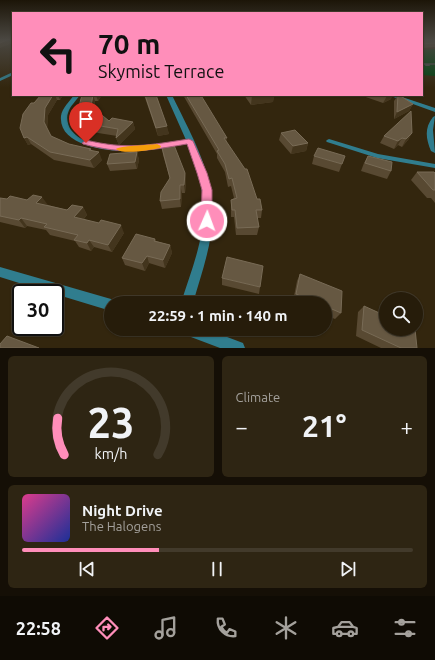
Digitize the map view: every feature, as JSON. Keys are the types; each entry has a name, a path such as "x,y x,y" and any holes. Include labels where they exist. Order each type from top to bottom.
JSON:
{"street":[{"path":"0,80 12,74"},
{"path":"76,96 64,115 65,125 72,135 86,143 107,148 141,149 189,141"},
{"path":"169,96 202,173 207,190 208,210 205,243 189,296"},
{"path":"394,96 435,110"},
{"path":"435,118 429,130 431,144 435,151"},
{"path":"329,141 377,156 435,166"},
{"path":"0,272 104,303"},
{"path":"206,336 238,348"}],"green space":[{"path":"423,56 435,56 435,76 423,75"}],"building":[{"path":"40,96 52,96 45,108 44,122 51,136 69,144 99,152 90,160 50,152 27,137 24,138 20,128 23,114 31,103 34,103"},
{"path":"82,96 93,96 91,106 109,121 112,118 133,122 116,138 118,129 89,124 79,114 78,110"},
{"path":"145,96 156,96 167,126 156,128"},
{"path":"187,96 202,97 227,138 224,138 245,169 247,169 257,199 260,199 262,210 256,210 259,227 237,228 235,210 232,210 231,200 237,198 232,178 229,179 225,164 217,151 219,150"},
{"path":"398,96 401,96 413,104 397,112"},
{"path":"411,111 412,133 406,139 402,138 398,141 384,136"},
{"path":"295,130 308,143 293,146 281,133"},
{"path":"174,145 185,173 184,185 180,185 180,199 160,201 161,192 170,178 162,148"},
{"path":"318,148 345,156 342,164 314,156"},
{"path":"137,152 135,162 107,164 110,154"},
{"path":"368,156 392,162 391,171 365,163"},
{"path":"417,172 435,173 435,190 433,190"},
{"path":"33,195 42,197 36,203 67,210 72,205 83,207 74,217 99,223 101,220 121,225 108,245 89,240 87,243 74,240 78,235 44,227 47,224 21,218 19,220 0,216 0,198 7,199 10,196 27,200"},
{"path":"136,234 170,245 163,260 147,256 142,263 122,258"},
{"path":"227,257 263,266 260,287 222,278"},
{"path":"300,274 342,291 341,313 332,309 332,296 301,296 296,294"},
{"path":"364,306 379,313 379,336 416,336 417,348 401,348 362,330"},
{"path":"7,336 39,348 0,348 0,344"}],"waterway":[{"path":"423,64 435,64"}],"slow traffic":[{"path":"120,149 141,149 157,146"}],"route":[{"path":"86,143 107,148 141,149 189,141 207,190 207,221"}]}
